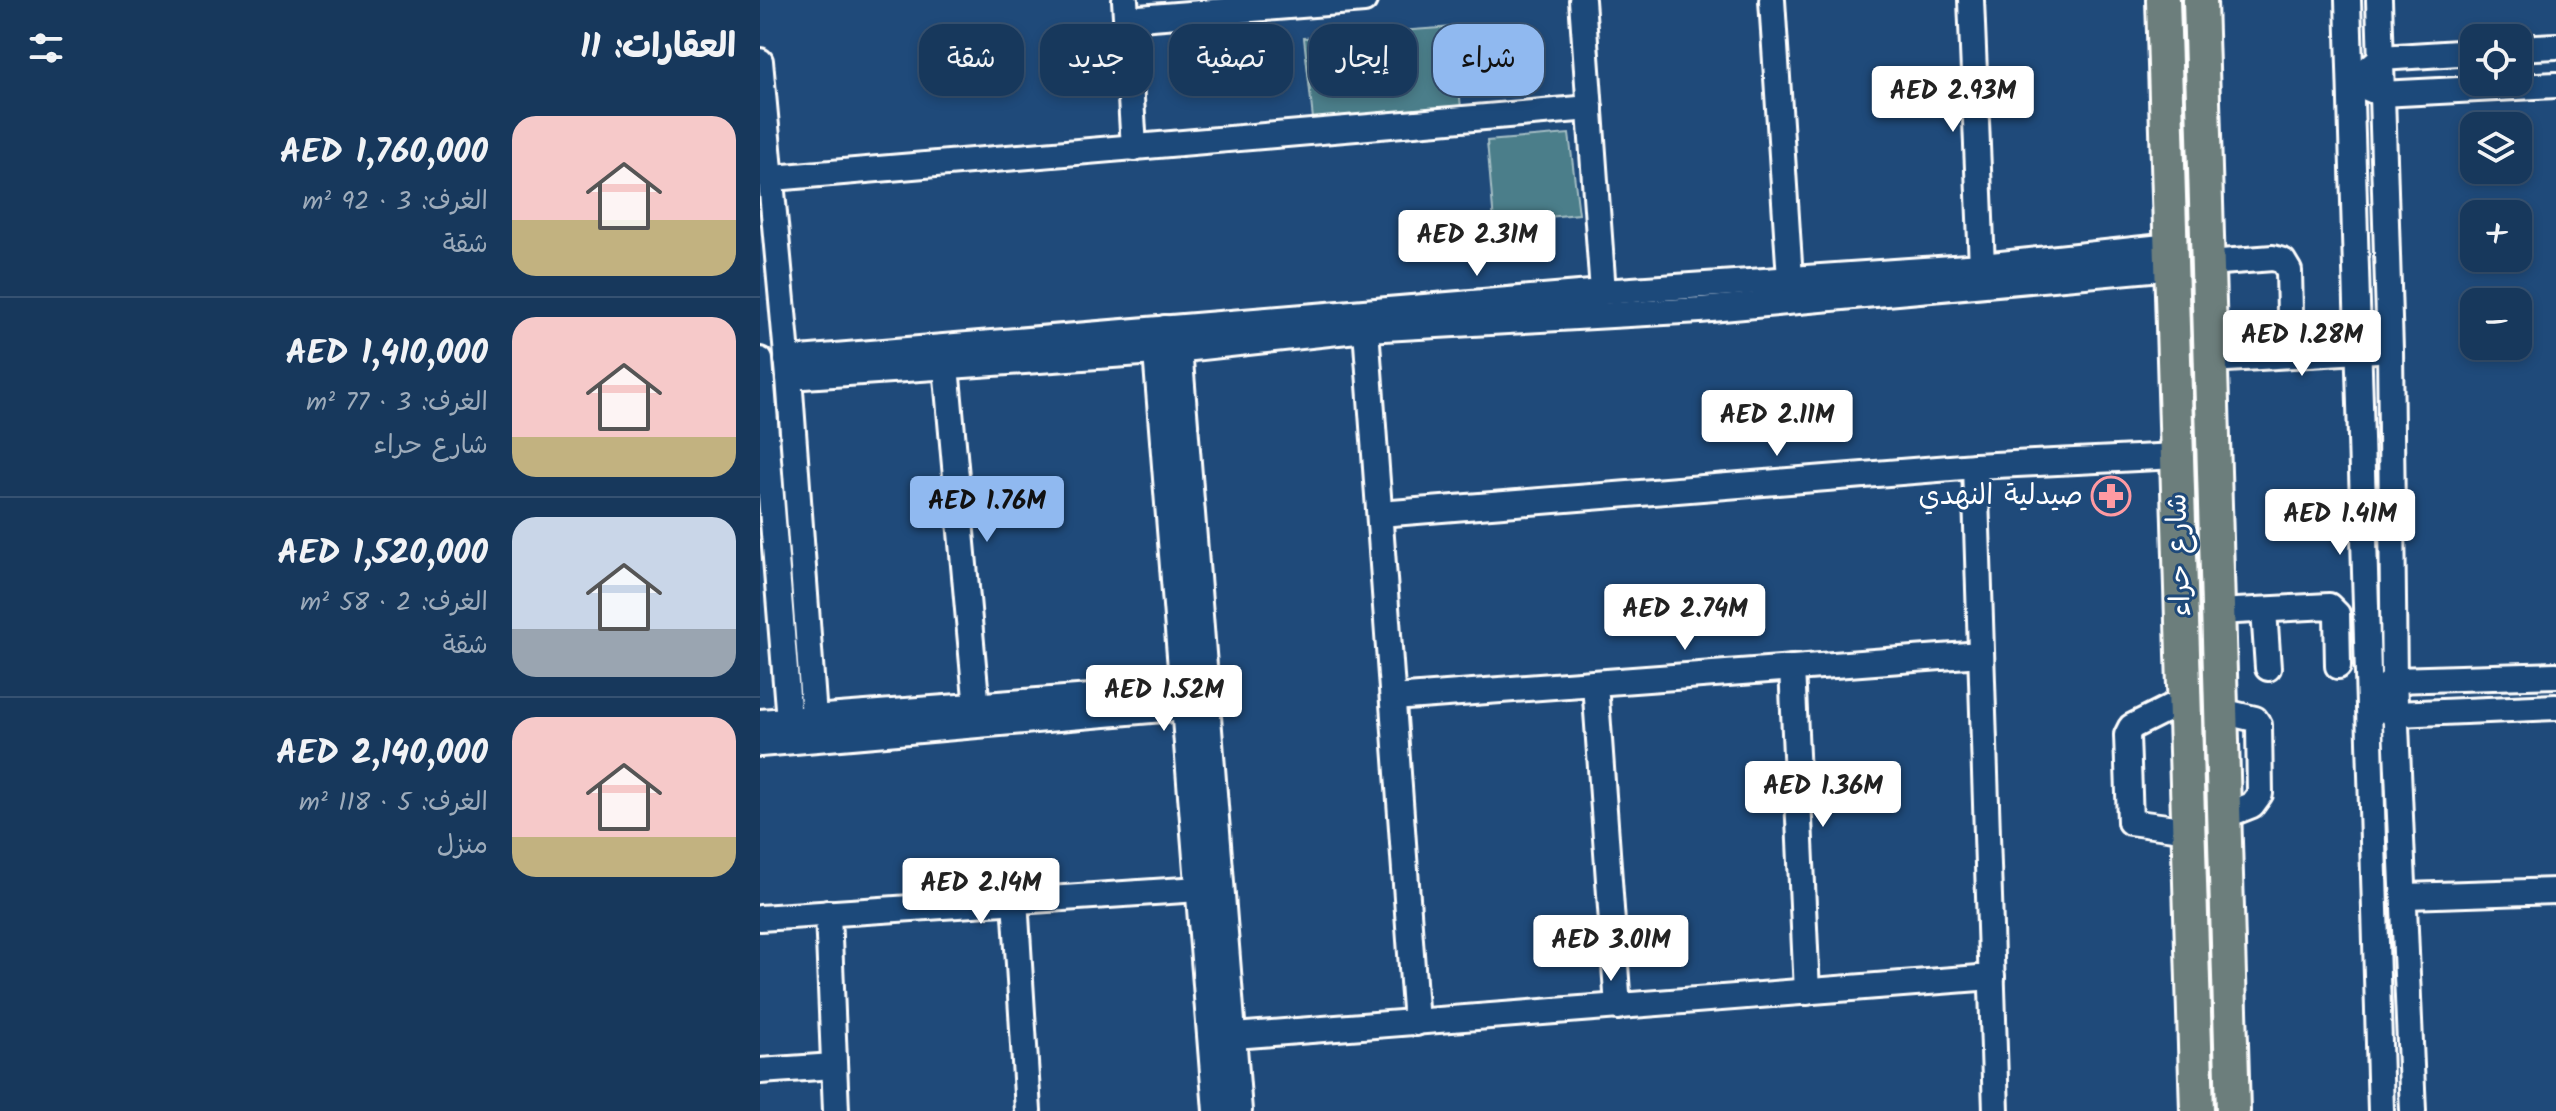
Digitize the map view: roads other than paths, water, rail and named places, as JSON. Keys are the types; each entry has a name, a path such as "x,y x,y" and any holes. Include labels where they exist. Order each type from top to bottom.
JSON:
{"main road":[{"name":"شارع حراء","path":"2163,0 2197,1111"},
{"name":"شارع حراء","path":"2200,0 2233,1111"},
{"path":"2167,126 2204,118"}],"street":[{"path":"1134,148 1126,10 1364,0"},
{"path":"1582,0 1603,292"},
{"path":"1772,0 1790,279"},
{"path":"1971,0 1982,266"},
{"path":"2348,0 2360,351 2366,703 2381,1111"},
{"path":"2379,0 2390,350 2394,680 2406,896 2413,1111"},
{"path":"2532,47 2556,46"},
{"path":"2352,82 2381,58 2460,53"},
{"path":"760,61 773,178 814,717 804,740"},
{"path":"2352,82 2381,94 2556,85"},
{"path":"773,178 1590,108"},
{"path":"788,369 1165,328 1603,292 1982,266 2173,257"},
{"path":"788,369 946,366 1168,350 1366,329 1700,310 2173,257"},
{"path":"2208,263 2273,258 2283,261 2289,271 2291,355"},
{"path":"1696,286 1700,310"},
{"path":"1165,328 1192,697 1199,889 1216,1111"},
{"path":"1366,329 1416,1023"},
{"path":"2211,360 2390,350"},
{"path":"760,360 789,720 804,740"},
{"path":"946,366 978,715"},
{"path":"768,454 795,452"},
{"path":"1380,514 1975,466 2177,456"},
{"path":"1975,466 1996,1111"},
{"path":"2218,612 2329,606 2334,609 2338,666"},
{"path":"2264,610 2268,668"},
{"path":"1393,698 1981,654"},
{"path":"1792,668 1807,992"},
{"path":"2366,703 2394,680 2556,675"},
{"path":"1595,683 1618,1007"},
{"path":"760,744 978,715 1192,697"},
{"path":"1192,697 1234,1036 1239,1111"},
{"path":"2185,700 2131,727 2127,749 2130,822 2189,830"},
{"path":"2366,703 2396,714 2556,707"},
{"path":"760,722 814,717 978,715"},
{"path":"760,918 1199,889"},
{"path":"2406,896 2556,891"},
{"path":"1015,899 1028,1111"},
{"path":"828,913 836,1111"},
{"path":"1234,1036 1992,977"},
{"path":"760,1071 834,1066"}],"place":[{"name":"صيدلية النهدي","path":"2111,496"}]}
